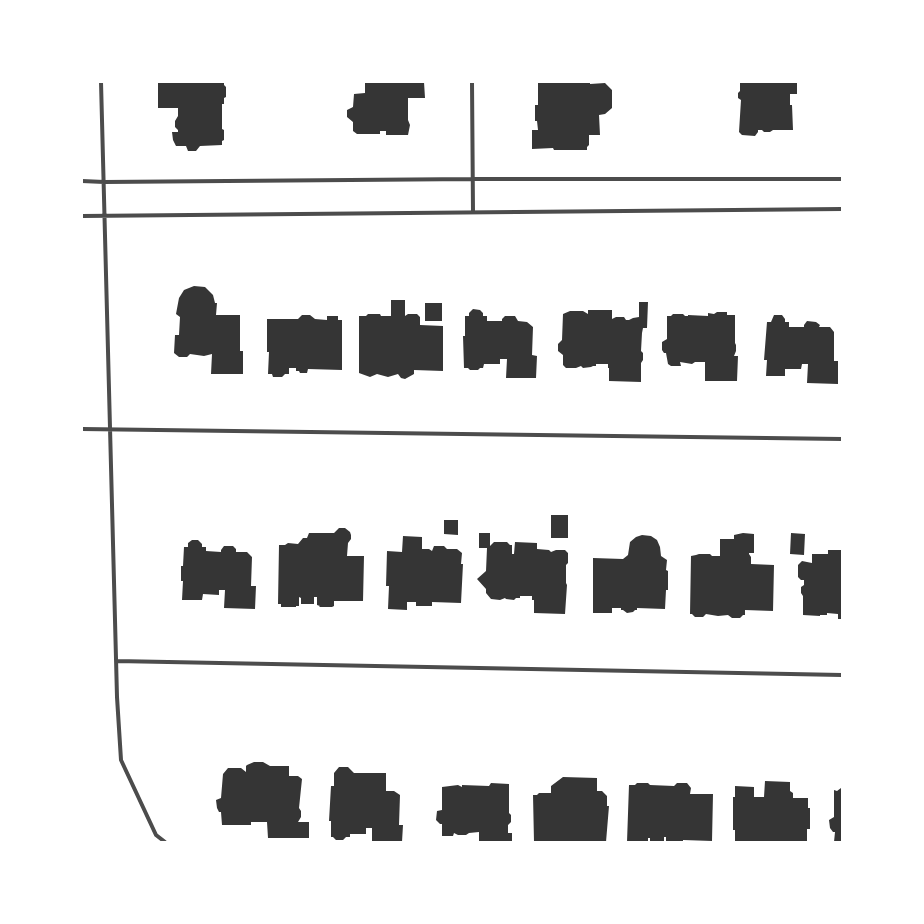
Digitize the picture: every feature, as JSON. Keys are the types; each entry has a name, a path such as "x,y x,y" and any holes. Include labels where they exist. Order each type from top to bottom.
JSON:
{"street":[{"path":"102,82 117,697 121,760 156,834 165,842"},
{"path":"472,82 473,212"},
{"path":"82,181 842,179"},
{"path":"82,216 842,209"},
{"path":"82,429 110,428 842,439"},
{"path":"116,661 842,675"}],"building":[{"path":"158,82 224,82 226,87 226,97 224,98 224,104 222,104 222,129 224,130 224,140 222,141 222,145 200,146 196,151 188,151 186,146 176,146 173,140 172,132 178,132 175,127 175,121 178,116 178,108 158,108"},
{"path":"365,82 424,82 425,98 408,98 408,120 410,125 408,135 386,135 386,131 380,131 380,134 357,134 353,131 353,122 347,117 347,110 353,107 354,94 365,93"},
{"path":"538,82 590,82 590,84 605,83 612,90 612,108 605,114 599,115 600,135 589,135 589,145 587,150 554,150 553,148 532,149 532,130 538,130 537,121 535,121 535,105 538,105"},
{"path":"740,82 797,82 797,94 790,94 793,130 773,130 770,132 764,132 762,130 758,130 755,136 742,135 739,132 741,100 738,98 738,93 740,91"},
{"path":"194,286 205,287 213,295 215,303 217,303 216,315 240,315 240,351 243,351 243,374 211,374 212,354 204,356 190,354 187,357 179,357 174,353 175,335 179,335 180,317 176,314 179,298 184,290"},
{"path":"391,300 405,300 405,316 408,314 417,314 420,317 420,325 443,326 443,371 414,370 414,374 405,379 401,378 398,374 388,377 377,374 370,377 359,373 359,316 380,314 381,316 391,316"},
{"path":"639,302 648,302 647,328 643,328 642,333 641,351 643,353 643,360 641,363 641,382 609,381 608,364 596,364 596,366 583,368 581,366 576,368 566,368 563,365 563,355 558,351 558,344 562,340 563,314 570,311 583,311 588,314 588,310 612,310 612,319 616,317 624,317 626,320 629,320 639,317"},
{"path":"425,303 442,303 442,321 425,321"},
{"path":"473,309 480,310 483,313 483,316 487,316 487,321 502,321 505,316 515,316 518,321 527,322 533,327 532,355 537,356 536,378 506,378 507,359 500,359 500,364 484,364 483,368 478,370 464,368 463,336 465,336 465,316 469,316 469,313"},
{"path":"717,312 727,312 727,315 735,315 736,351 734,356 738,356 737,381 705,381 705,362 695,362 692,364 680,362 681,366 671,366 668,364 666,353 662,350 662,342 667,339 667,316 671,316 673,314 683,314 685,316 708,316 708,313 714,314"},
{"path":"302,315 310,315 315,319 327,320 327,316 338,316 338,320 342,320 342,370 308,369 307,373 300,373 299,371 296,371 296,368 289,368 289,374 285,374 282,377 273,377 272,374 268,374 269,352 267,352 267,319 298,319"},
{"path":"774,315 782,315 785,322 789,322 789,327 804,327 807,321 816,322 820,325 819,327 830,327 834,332 834,361 838,361 838,384 807,383 808,364 802,364 801,369 785,369 785,376 766,376 767,360 764,360 767,322 771,322"},
{"path":"551,515 568,515 568,538 551,538"},
{"path":"444,520 458,520 458,535 444,534"},
{"path":"339,528 345,528 351,535 351,539 348,543 347,556 364,556 363,601 334,601 334,606 332,607 319,607 320,606 317,605 317,597 314,597 314,604 301,604 301,598 299,597 299,606 281,607 281,604 278,604 279,545 285,545 288,543 298,544 303,538 307,538 309,533 334,533"},
{"path":"479,533 490,533 490,546 494,542 507,542 512,545 512,554 514,554 515,542 537,543 537,549 549,550 551,552 556,550 565,550 568,553 568,563 566,565 567,585 565,614 534,613 534,600 532,600 532,596 520,596 520,598 516,598 514,600 505,598 500,600 491,599 486,593 486,589 477,579 486,571 487,548 479,548"},
{"path":"743,533 754,534 754,553 749,553 751,557 751,564 774,565 773,611 745,610 745,615 740,618 732,618 728,615 718,616 706,614 703,617 695,617 690,614 691,556 710,554 712,556 720,556 720,539 734,539 734,535"},
{"path":"791,533 805,534 804,555 790,554"},
{"path":"642,535 651,536 657,540 660,547 661,556 667,560 666,570 668,571 668,590 666,590 665,609 637,608 637,610 633,612 627,613 621,610 621,608 612,608 612,613 593,613 593,558 623,559 628,555 630,542 636,537"},
{"path":"403,536 422,537 422,549 429,549 432,551 434,546 444,546 447,549 457,549 462,553 461,564 463,564 461,603 432,602 432,606 416,606 416,602 407,602 407,610 388,609 389,586 386,586 387,551 402,552"},
{"path":"192,540 198,540 202,544 202,547 206,547 206,551 221,552 224,546 233,546 236,549 236,552 247,552 252,557 251,586 256,586 255,609 224,608 225,590 219,590 219,595 203,594 202,600 182,600 183,581 181,581 181,566 183,566 184,547 188,547 188,543"},
{"path":"828,550 842,550 842,619 838,619 838,614 827,613 827,615 820,616 803,615 803,596 801,593 801,587 804,585 804,580 801,580 798,577 798,565 802,561 812,563 812,554 828,554"},
{"path":"254,762 263,762 270,766 289,766 289,776 298,776 302,779 299,808 301,811 301,817 298,822 309,822 309,838 268,838 267,822 251,822 251,825 222,825 221,812 219,812 217,808 216,800 221,798 223,774 228,768 241,768 246,772 246,766"},
{"path":"339,767 348,767 354,773 386,773 386,791 394,791 400,795 399,825 403,825 402,842 372,842 372,828 366,828 366,834 350,834 350,837 346,837 343,840 336,840 331,837 331,821 329,821 331,786 334,786 334,773"},
{"path":"563,777 597,778 597,791 602,791 607,796 607,806 609,806 606,842 534,842 533,795 537,795 539,793 551,793 551,786"},
{"path":"765,781 790,782 790,791 793,793 793,798 808,798 808,808 810,808 810,829 807,829 807,842 735,842 735,830 733,830 733,797 735,797 735,786 754,787 754,797 764,797"},
{"path":"491,783 509,784 509,813 511,815 511,822 508,825 508,833 512,833 512,842 479,842 479,832 469,833 466,835 458,835 454,833 453,836 442,836 442,824 436,820 437,811 442,810 442,787 458,785 462,787 462,785 489,786"},
{"path":"637,783 674,786 677,783 687,783 691,788 690,794 713,794 712,841 683,840 683,842 666,842 666,837 664,837 664,842 650,842 650,838 648,838 648,842 627,842 629,785 635,785"},
{"path":"841,788 842,842 834,842 835,832 833,832 830,828 829,820 834,817 834,790 837,791"}]}
